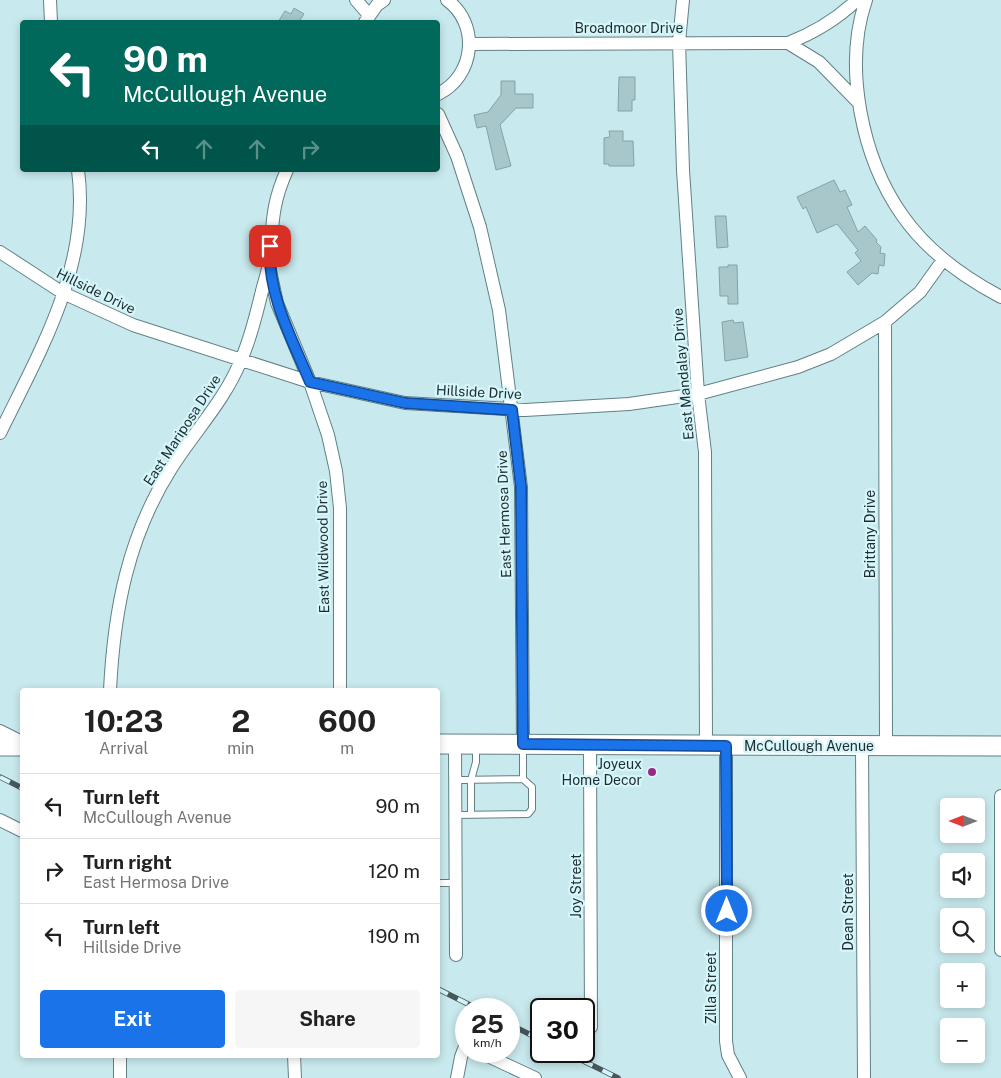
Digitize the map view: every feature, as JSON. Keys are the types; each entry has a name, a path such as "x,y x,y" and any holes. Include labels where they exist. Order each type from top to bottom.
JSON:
{"main road":[{"name":"McCullough Avenue","path":"446,744 1001,746"},
{"path":"0,746 20,746"}],"street":[{"path":"50,0 51,20"},
{"path":"356,0 367,19 384,0"},
{"path":"440,93 446,90 459,77 467,62 470,44 469,35 462,17 447,0"},
{"name":"East Mandalay Drive","path":"683,0 679,42 683,170 698,394 705,452 706,745"},
{"name":"Broadmoor Drive","path":"470,44 788,43 804,37 829,22 857,0"},
{"path":"866,0 859,37 858,102 872,153 888,189 902,215 943,260 983,288 1001,297"},
{"path":"788,43 819,62 858,102"},
{"name":"East Hermosa Drive","path":"440,118 457,156 480,227 499,310 521,487 523,744"},
{"path":"0,433 51,328 76,254 80,218 78,172"},
{"name":"East Wildwood Drive","path":"241,360 252,331 269,264 273,208 285,172"},
{"name":"Hillside Drive","path":"0,252 63,293 133,325 310,382 405,403 512,410 629,404 698,394 764,377 823,357 885,322 920,292 943,260"},
{"name":"East Wildwood Drive","path":"269,264 277,303 310,382 328,435 336,471 340,508 340,688"},
{"name":"Brittany Drive","path":"885,322 886,746"},
{"name":"East Mariposa Drive","path":"110,688 112,644 120,594 127,564 146,516 170,470 218,402 241,360"},
{"path":"0,731 20,741"},
{"path":"446,744 456,780 456,955"},
{"name":"Joy Street","path":"590,745 591,998"},
{"name":"Zilla Street","path":"726,746 726,1041 728,1055 740,1078"},
{"name":"Dean Street","path":"862,746 864,1078"},
{"path":"1001,796 1001,950"},
{"path":"0,820 20,830"},
{"path":"120,1058 120,1078"},
{"path":"294,1058 294,1078"},
{"path":"456,1078 459,1063"},
{"path":"503,1063 535,1078"}],"lane":[{"path":"472,815 471,780 476,762 476,744"},
{"path":"523,744 523,779"},
{"path":"455,815 528,814 532,809 532,787 523,779 456,780"},
{"path":"440,883 456,883"}],"building":[{"path":"294,8 304,14 300,20 279,20 285,11 291,14"},
{"path":"619,77 635,77 635,100 632,100 632,111 618,111"},
{"path":"501,81 515,81 515,94 533,94 533,108 516,108 500,125 511,166 496,170 486,126 477,128 474,115 488,112 501,95"},
{"path":"609,131 623,131 623,141 633,141 634,166 609,166 609,164 604,164 604,138 610,137"},
{"path":"834,180 840,192 845,190 852,205 847,207 858,232 865,226 881,247 880,253 885,254 884,266 879,265 878,274 872,273 858,285 847,272 861,261 855,253 858,250 837,224 817,233 806,207 803,209 797,197"},
{"path":"715,216 726,216 728,247 717,248"},
{"path":"728,265 737,265 738,304 728,304 728,296 720,296 719,267 728,267"},
{"path":"733,320 734,323 743,322 748,357 725,361 722,322"}],"railway":[{"path":"0,777 20,787"},
{"path":"440,990 456,998"},
{"path":"520,1030 530,1034"},
{"path":"587,1063 618,1078"}],"place":[{"name":"Joyeux Home Decor","path":"652,772"}],"route":[{"path":"270,246 269,264 277,303 310,382 330,388 405,403 512,410 521,487 523,744 726,746 727,911"}]}
